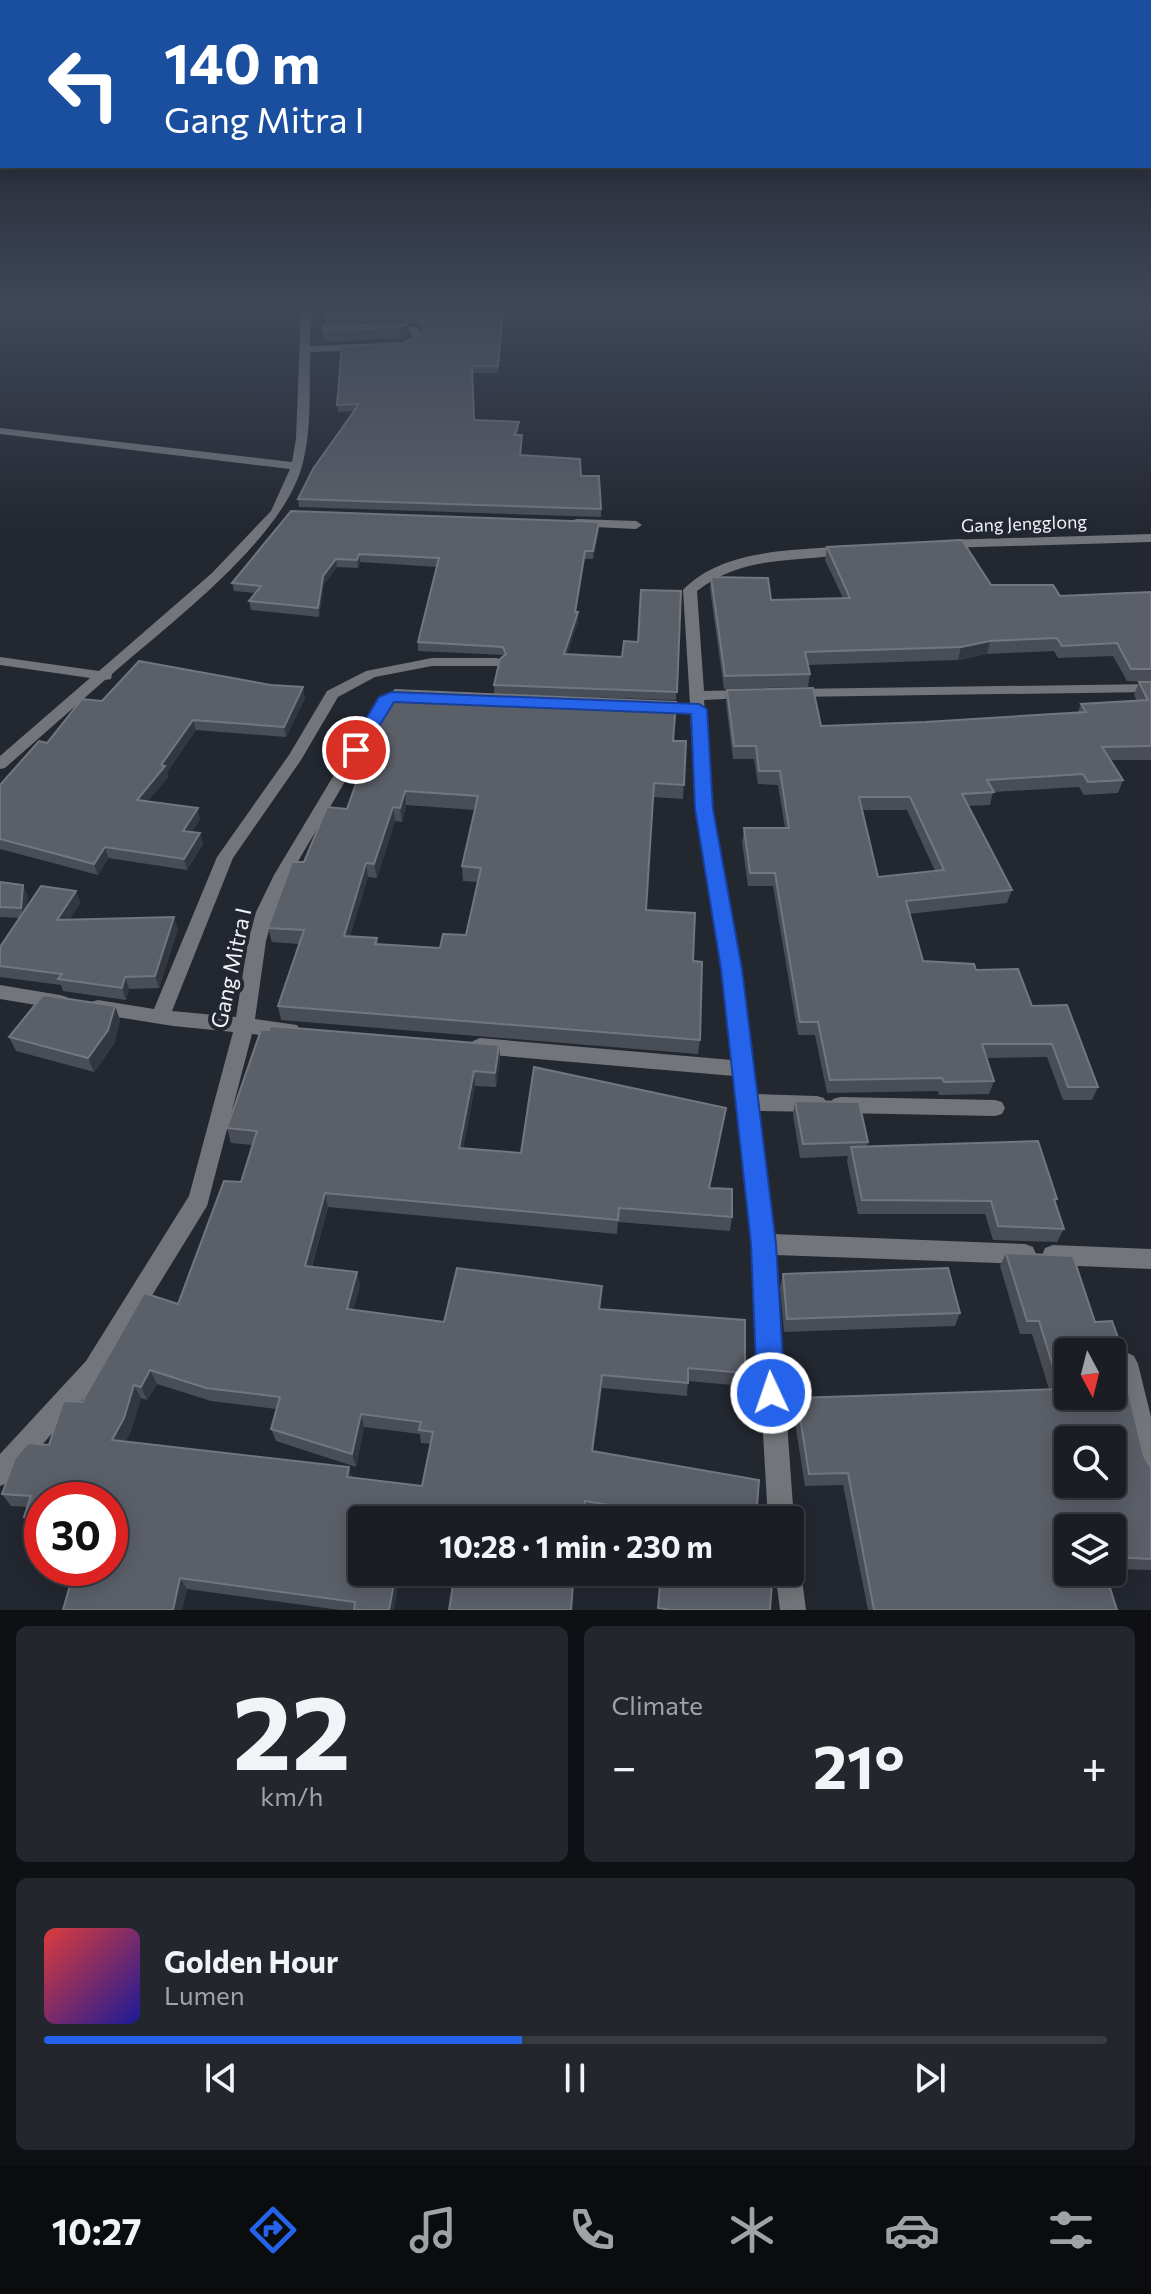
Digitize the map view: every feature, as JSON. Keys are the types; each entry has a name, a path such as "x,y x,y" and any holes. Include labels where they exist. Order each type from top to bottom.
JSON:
{"street":[{"path":"0,764 106,676 217,576 276,512 297,466 304,381"},
{"path":"0,431 297,466"},
{"path":"276,512 291,513"},
{"path":"561,522 636,525"},
{"name":"Gang Jengglong","path":"936,545 1151,538"},
{"path":"780,1506 763,1244 731,969 704,809 690,590 705,576 743,562 859,549"},
{"path":"0,661 106,676"},
{"path":"166,1018 225,857 296,757 332,694 371,674 432,662 497,662"},
{"path":"638,706 763,693 1151,688"},
{"name":"Gang Mitra I","path":"0,1473 94,1369 199,1199 257,941 282,875 385,701 394,697 424,698"},
{"path":"3,996 240,1027 304,1031"},
{"path":"460,1044 741,1069"},
{"path":"747,1102 995,1108"},
{"path":"763,1244 1151,1259"},
{"path":"1126,1364 1151,1467"},
{"path":"790,1586 793,1610"}],"building":[{"path":"339,381 473,381 474,420 519,422 514,435 522,435 520,455 580,459 581,476 599,476 601,509 298,499 313,469 359,404 337,405"},
{"path":"291,511 599,522 593,551 585,551 575,612 578,612 564,654 622,657 624,641 638,642 641,590 681,591 677,692 494,685 500,659 506,654 503,647 418,642 439,558 359,554 357,560 336,559 323,576 318,608 249,601 261,586 232,583"},
{"path":"962,540 991,585 1053,585 1060,596 1151,592 1151,669 1131,669 1117,643 1062,646 1057,638 990,641 961,647 805,652 810,674 725,676 711,577 768,578 771,600 850,598 827,547"},
{"path":"139,661 271,685 303,687 284,727 193,720 161,765 165,766 137,800 198,808 183,831 200,833 184,859 105,847 94,864 0,839 0,785 39,741 47,743 82,699 102,701"},
{"path":"1139,682 1151,682 1151,746 1102,747 1123,780 1088,782 1083,774 987,780 994,792 962,794 1012,890 906,901 923,961 974,964 976,970 1018,969 1032,1006 1067,1005 1098,1087 1068,1087 1052,1044 982,1044 994,1081 944,1082 942,1078 830,1080 818,1022 800,1022 775,873 750,873 744,828 789,828 780,771 759,771 756,746 734,746 727,690 813,688 821,726 1086,712 1081,704 1148,700","holes":["859,797 910,797 944,870 878,877"]},
{"path":"395,690 676,702 673,741 686,741 684,785 654,783 646,910 695,913 693,961 702,962 700,1040 278,1006 304,930 268,928 292,862 304,862 327,807 347,809 383,707","holes":["405,791 478,796 462,866 481,868 466,935 443,934 440,948 375,944 377,938 344,936 366,863 374,864 393,807 400,808"]},
{"path":"0,882 23,885 21,908 0,907"},
{"path":"41,886 76,891 57,920 174,917 155,976 125,977 122,988 58,979 62,974 0,966 0,947"},
{"path":"43,995 115,1006 108,1030 88,1058 9,1037"},
{"path":"270,1026 499,1045 495,1073 474,1071 459,1148 521,1153 534,1067 726,1108 709,1188 732,1189 732,1217 619,1208 618,1220 325,1193 305,1266 357,1272 347,1309 444,1322 457,1268 602,1286 599,1309 745,1320 745,1373 688,1368 688,1383 602,1375 592,1451 759,1480 757,1506 614,1506 585,1501 584,1506 348,1506 348,1586 393,1586 389,1610 354,1610 355,1602 180,1578 173,1610 63,1610 70,1586 128,1586 128,1482 24,1482 24,1496 2,1494 15,1458 28,1443 49,1445 65,1401 82,1402 144,1293 178,1304 224,1181 241,1182 257,1131 227,1128 261,1030 269,1030","holes":["150,1370 206,1388 280,1397 271,1429 352,1454 361,1414 421,1422 419,1430 433,1432 422,1486 347,1477 349,1467 112,1440 124,1418 134,1385 141,1387"]},
{"path":"795,1101 859,1102 868,1142 803,1144"},
{"path":"1038,1141 1064,1229 998,1226 991,1201 862,1200 851,1147"},
{"path":"1006,1253 1073,1256 1095,1322 1112,1321 1118,1338 1054,1338 1054,1370 1039,1321 1027,1321"},
{"path":"948,1268 960,1313 787,1319 783,1274"},
{"path":"1126,1381 1144,1456 1151,1468 1151,1559 1126,1558 1126,1514 1054,1514 1054,1586 1109,1586 1117,1610 874,1610 848,1473 809,1474 797,1398 1054,1389 1054,1410 1126,1410"},
{"path":"453,1586 573,1586 571,1610 449,1610"},
{"path":"660,1586 772,1586 770,1610 658,1608"}],"route":[{"path":"356,750 385,701 391,697 699,709 704,809 731,969 763,1244 771,1393"}]}
